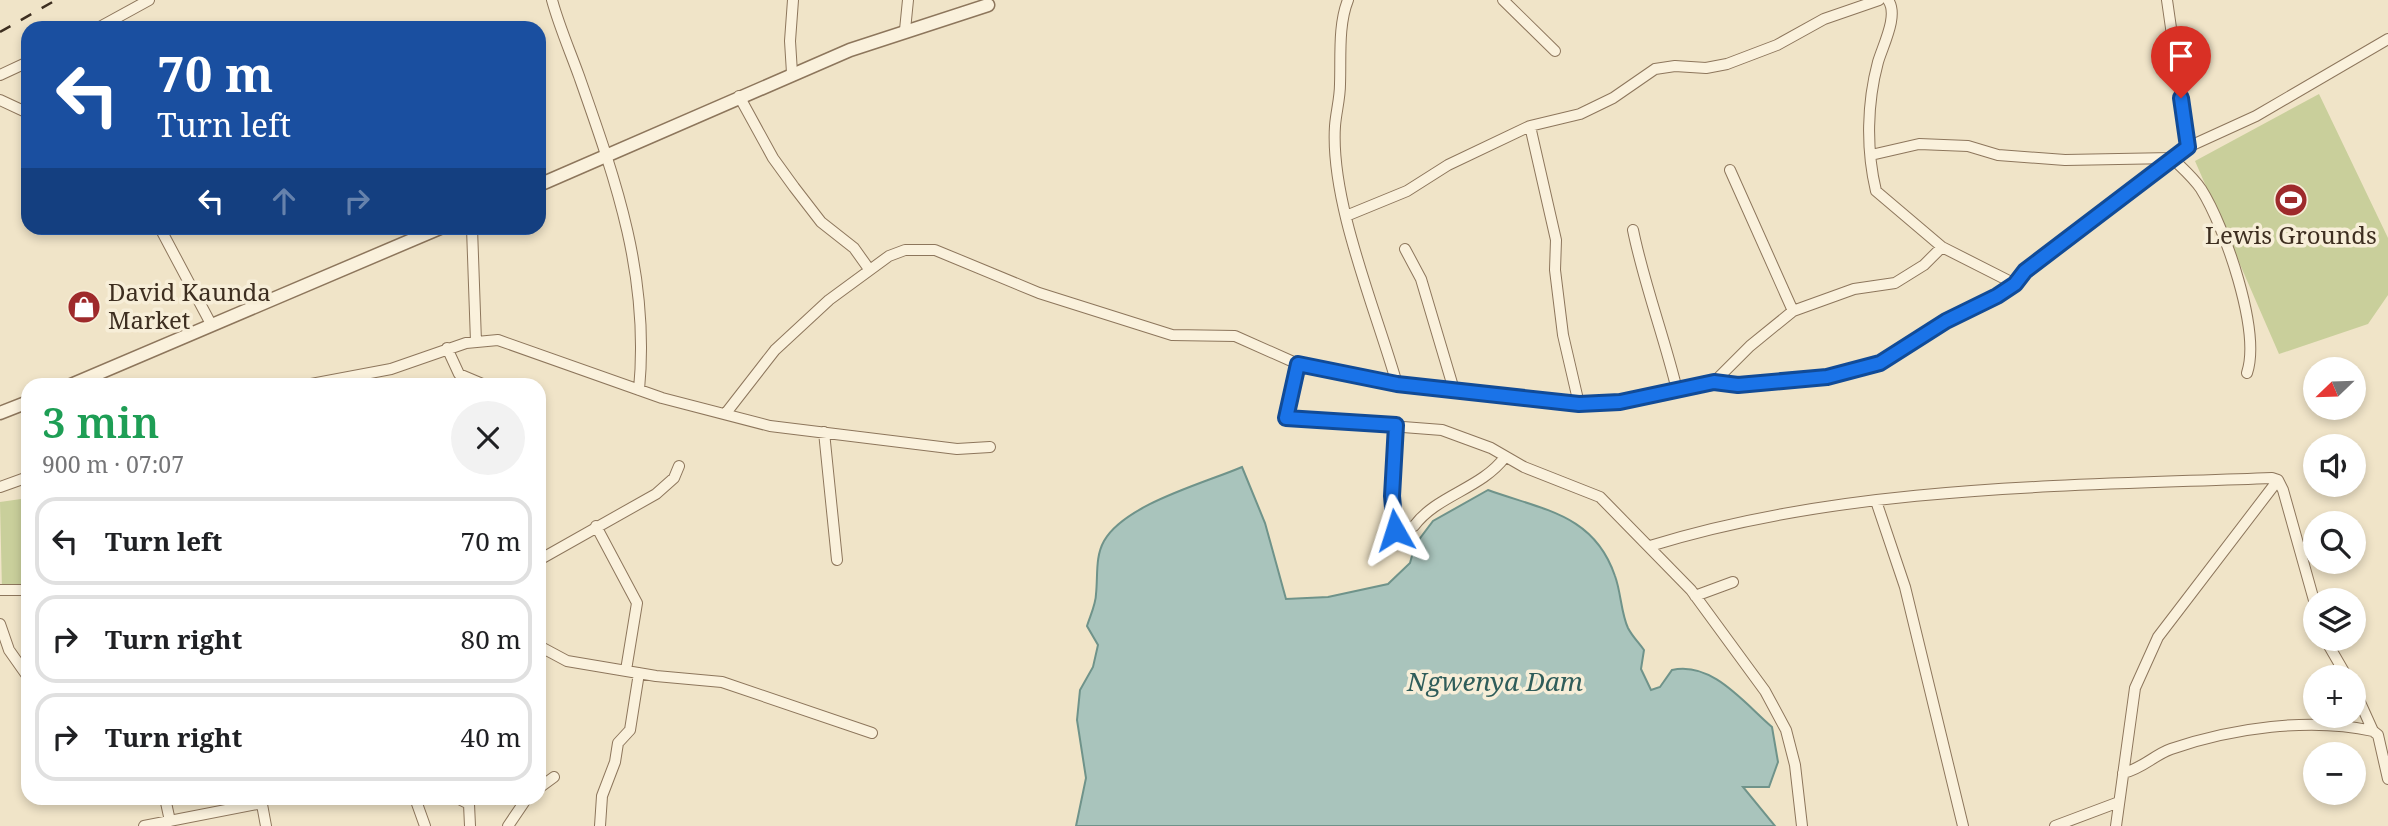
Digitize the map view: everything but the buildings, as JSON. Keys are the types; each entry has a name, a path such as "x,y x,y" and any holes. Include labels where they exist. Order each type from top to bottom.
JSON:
{"street":[{"path":"111,21 149,0"},
{"path":"552,0 628,222 636,264 642,350 639,390"},
{"path":"792,73 793,0"},
{"path":"905,30 908,0"},
{"path":"1348,0 1343,22 1340,108 1335,125 1346,216 1397,384"},
{"path":"1503,0 1555,51"},
{"path":"1346,216 1407,191 1448,165 1530,125 1580,114 1655,69 1675,66 1706,68 1727,64 1777,45 1824,19 1879,0"},
{"path":"1888,0 1892,6 1892,18 1871,87 1871,155 1876,191 1942,247 2015,284"},
{"path":"2166,0 2188,147"},
{"path":"546,182 792,73 905,30 992,3"},
{"path":"726,413 775,350 829,300 869,270 905,250 935,250 1039,293 1172,335 1235,336 1298,364 1397,384 1579,404 1620,402 1714,382 1738,385 1827,377 1880,363 1946,321 2015,284 2025,271 2188,147 2256,116 2388,39"},
{"path":"0,75 21,65"},
{"path":"739,96 773,158 794,187 821,222 854,248 869,270"},
{"path":"0,100 21,110"},
{"path":"1530,125 1556,240 1555,270 1563,335 1579,404"},
{"path":"1871,155 1919,144 1968,146 1998,155 2065,160 2172,158 2193,177 2203,192 2231,256 2250,328 2252,359 2247,373"},
{"path":"1730,170 1793,311"},
{"path":"1633,230 1643,278 1664,336 1677,390"},
{"path":"164,235 211,324"},
{"path":"87,378 423,235"},
{"path":"472,235 476,342"},
{"path":"1714,382 1750,346 1793,311 1854,289 1895,283 1924,265 1942,247"},
{"path":"1405,249 1421,279 1454,390"},
{"path":"343,378 391,369 447,348 498,340 684,405 726,413 770,426 957,449 990,447"},
{"path":"447,348 459,374 468,378"},
{"path":"1298,364 1286,418 1442,430 1491,448 1504,457 1567,486 1600,497 1650,546 1695,596 1765,691 1786,730 1795,765 1802,826"},
{"path":"0,413 21,405"},
{"path":"1396,425 1392,496 1395,530 1414,526 1424,513 1480,481 1504,457"},
{"path":"824,432 837,560"},
{"path":"546,556 666,487 680,466"},
{"path":"0,486 21,479"},
{"path":"1650,546 1748,522 1876,501 2060,486 2278,480"},
{"path":"2278,480 2311,588"},
{"path":"2116,826 2135,688 2158,637 2278,480"},
{"path":"1876,501 1905,587 1963,826"},
{"path":"596,526 637,603 625,670"},
{"path":"1695,596 1733,582"},
{"path":"0,590 21,591"},
{"path":"0,624 9,650 21,667"},
{"path":"546,650 567,661 639,673 722,682 872,733"},
{"path":"600,826 601,796 615,762 618,743 630,730 639,673"},
{"path":"2366,713 2388,750"},
{"path":"2123,773 2148,764 2168,749 2276,725 2343,724 2376,733"},
{"path":"2376,733 2388,779"},
{"path":"546,783 554,777"},
{"path":"2055,826 2119,802"},
{"path":"167,805 170,821"},
{"path":"144,826 244,805"},
{"path":"263,805 266,826"},
{"path":"418,805 425,826"},
{"path":"469,805 470,826"},
{"path":"508,826 522,805"}],"green space":[{"name":"Lewis Grounds","path":"2319,94 2388,238 2388,295 2368,324 2279,354 2195,161"},
{"path":"21,499 21,587 2,590 0,502"}],"water":[{"name":"Ngwenya Dam","path":"1242,467 1265,523 1286,599 1328,597 1388,584 1410,563 1415,545 1433,521 1488,490 1547,510 1580,527 1606,555 1619,589 1628,628 1644,650 1641,669 1651,690 1660,687 1672,670 1701,672 1739,696 1772,727 1778,762 1769,787 1743,787 1775,826 1076,826 1086,778 1077,720 1080,690 1093,667 1098,645 1087,626 1096,598 1101,547 1114,528 1129,516 1167,496"}],"railway":[{"path":"0,32 56,0"}],"place":[{"name":"Lewis Grounds","path":"2291,200"},
{"name":"David Kaunda Market","path":"84,307"}],"route":[{"path":"1395,530 1392,496 1396,425 1286,418 1298,364 1397,384 1579,404 1620,402 1657,396 1714,382 1738,385 1827,377 1880,363 1946,321 2015,284 2025,271 2188,147 2181,98"}]}
